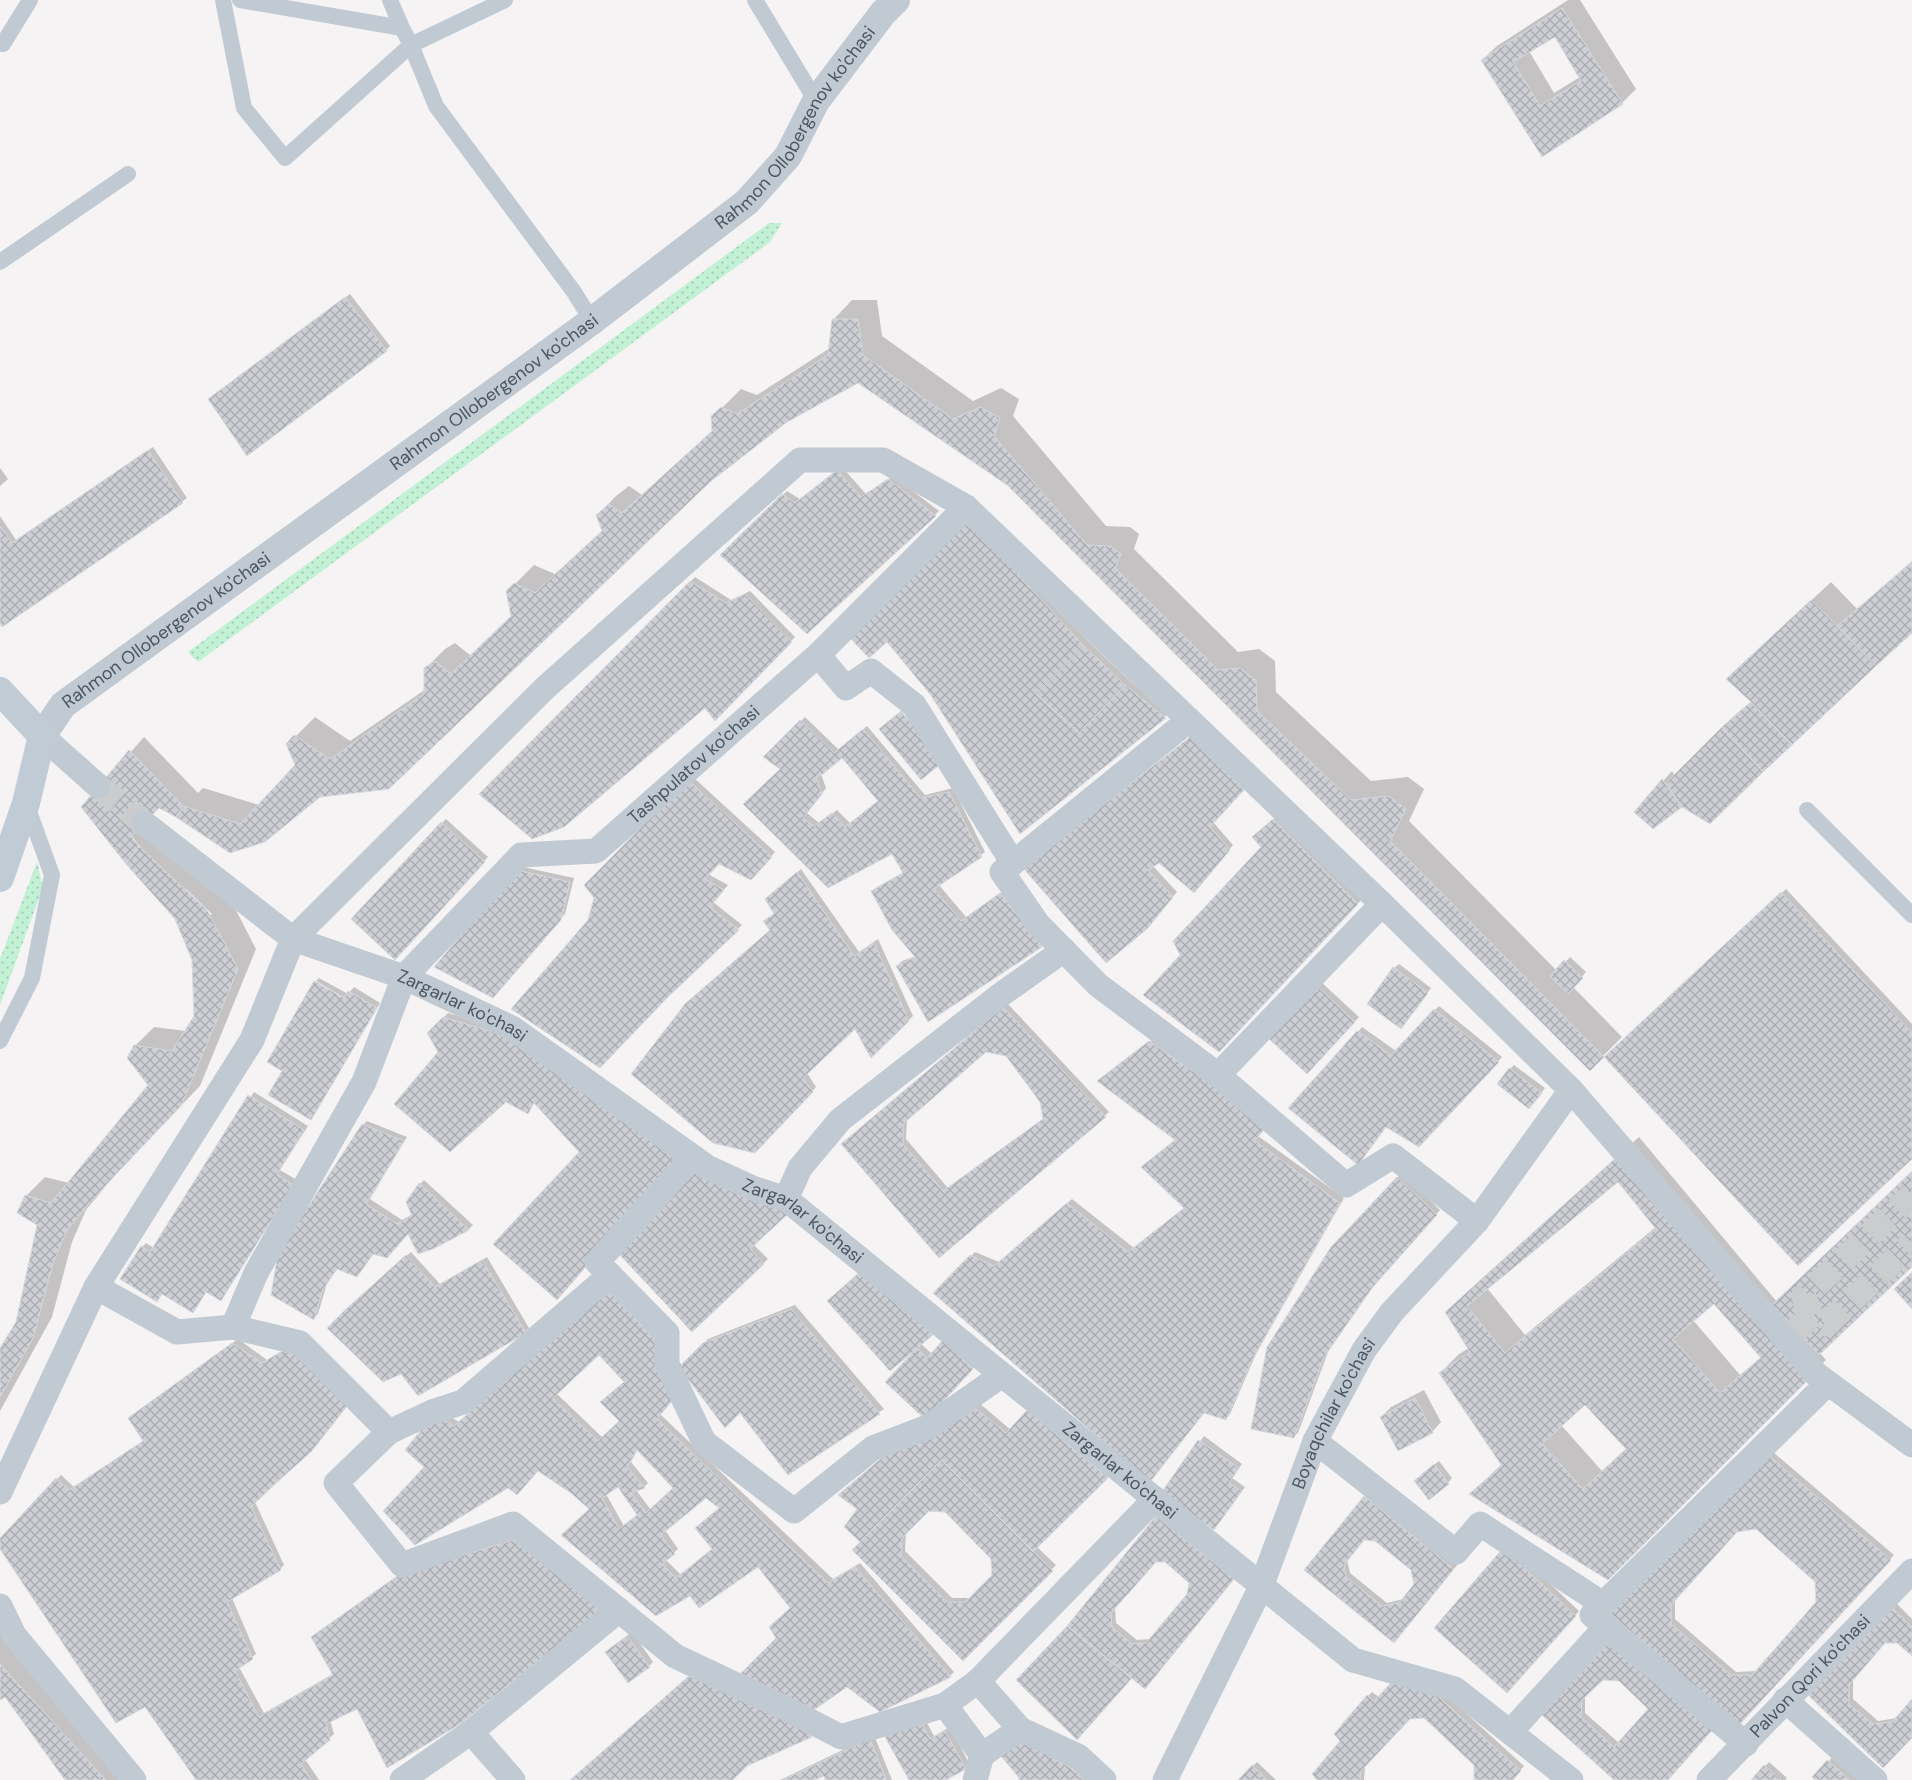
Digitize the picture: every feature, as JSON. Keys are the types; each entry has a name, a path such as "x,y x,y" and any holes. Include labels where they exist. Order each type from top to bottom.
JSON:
{"main road":[{"path":"0,691 42,736 26,803 0,878"}],"street":[{"name":"Rahmon Ollobergenov ko'chasi","path":"42,736 63,704 592,322 748,202 788,156 816,100 883,13 896,0"},
{"path":"0,1492 96,1287 252,1040 293,939 544,689 800,460 883,460 966,507 1382,904 1571,1090 1791,1335 1816,1374 1912,1445"},
{"name":"Tashpulatov ko'chasi","path":"404,977 521,855 596,851 818,655 966,507"},
{"path":"818,655 846,688 871,672 914,705 1013,863"},
{"path":"1190,720 1002,872 1038,924 1098,985 1218,1075 1346,1185 1393,1156 1477,1221"},
{"path":"42,736 98,786"},
{"name":"Zargarlar ko'chasi","path":"144,823 293,939 404,977 512,1028 707,1167 755,1190 786,1198 1261,1587"},
{"path":"1218,1075 1382,904"},
{"path":"786,1198 800,1168 840,1120 999,996 1064,950"},
{"path":"232,1327 256,1273 364,1082 404,977"},
{"name":"Boyaqchilar ko'chasi","path":"1166,1780 1261,1587 1315,1441 1364,1350 1392,1312 1477,1221 1571,1090"},
{"path":"693,1157 597,1262 667,1333 667,1364 704,1442 794,1511 873,1448 928,1427 1002,1375"},
{"path":"610,1275 463,1402 432,1412 389,1432 336,1483 402,1565 513,1524 675,1656 785,1708 841,1737 945,1705 978,1681 1154,1500"},
{"path":"96,1287 177,1332 232,1327 300,1343 389,1432"},
{"path":"1510,1732 1605,1616 1828,1383"},
{"path":"1315,1441 1456,1552 1480,1524 1605,1616 1746,1744"},
{"name":"Palvon Qori ko'chasi","path":"1709,1780 1746,1744 1785,1700 1910,1580"},
{"path":"1261,1587 1353,1660 1455,1689 1571,1780"},
{"path":"0,1606 14,1635 134,1780"},
{"path":"402,1780 471,1732 619,1610"},
{"path":"978,1681 1020,1729 1078,1756 1104,1780"},
{"path":"1785,1700 1875,1780"},
{"path":"945,1705 982,1755"},
{"path":"975,1780 982,1755 1020,1729"},
{"path":"471,1732 513,1780"}],"lane":[{"path":"3,44 30,0"},
{"path":"223,0 244,108 285,158 411,45 505,0"},
{"path":"240,0 402,28"},
{"path":"390,0 436,106 574,292 592,322"},
{"path":"755,0 816,100"},
{"path":"0,262 128,174"},
{"path":"0,1041 32,978 52,875 26,803"},
{"path":"1807,810 1912,915"}],"green space":[{"path":"769,223 782,223 770,242 198,662 188,652"},
{"path":"37,862 43,887 0,1005 0,959"}],"building":[{"path":"1562,8 1623,104 1542,157 1481,60","holes":["1555,37 1581,81 1540,106 1513,62"]},
{"path":"345,297 387,351 247,456 208,399"},
{"path":"832,319 858,319 863,355 953,419 981,407 1000,418 994,436 1087,545 1111,546 1121,554 1115,568 1218,670 1240,668 1256,680 1257,711 1351,800 1389,796 1406,809 1390,841 1604,1057 1590,1071 1007,485 858,383 787,422 710,482 389,789 320,797 265,842 230,853 176,817 183,806 240,824 295,765 286,744 294,735 330,759 424,694 424,668 435,661 451,674 511,616 506,591 514,583 535,593 602,531 596,515 609,504 622,513 712,431 711,416 721,407 737,414 828,355"},
{"path":"148,450 183,503 2,627 0,624 0,526 12,543"},
{"path":"837,470 861,497 888,479 936,516 807,634 720,555 782,494 795,503"},
{"path":"966,518 1084,646 1036,694 1079,733 1125,685 1166,718 1020,834 930,694 887,642 869,658 847,635"},
{"path":"1912,562 1912,633 1876,666 1837,626"},
{"path":"690,581 726,603 745,594 792,642 715,721 705,708 564,827 532,839 479,794"},
{"path":"1811,600 1876,666 1792,745 1726,679"},
{"path":"1084,646 1125,685 1079,733 1036,694"},
{"path":"1751,702 1792,745 1763,772 1722,727"},
{"path":"901,711 943,762 921,780 879,729"},
{"path":"800,720 834,753 863,729 921,798 949,792 982,857 934,889 961,921 1000,893 1042,947 928,1022 896,966 915,957 892,930 871,891 903,873 892,854 828,888 743,804 780,769 763,757","holes":["842,758 878,801 845,827 832,813 814,826 803,818 822,794 816,777 823,774"]},
{"path":"1722,727 1763,772 1710,824 1682,807 1666,783"},
{"path":"1190,737 1244,790 1210,827 1230,850 1194,893 1159,863 1148,870 1173,897 1147,929 1106,963 1023,868"},
{"path":"129,750 183,806 176,817 159,808 131,836 139,846 126,864 81,807"},
{"path":"1662,779 1682,807 1653,829 1634,812"},
{"path":"688,780 772,857 751,880 719,864 705,879 724,890 710,907 739,930 668,997 600,1068 511,1009 588,920 594,898 584,885"},
{"path":"1273,819 1358,904 1219,1052 1143,995 1180,955 1173,941 1261,847 1252,837"},
{"path":"441,822 485,862 395,960 351,919"},
{"path":"139,846 207,910 238,969 181,1106 100,1191 67,1230 53,1263 33,1338 0,1397 0,1348 16,1322 37,1225 17,1213 25,1195 51,1203 148,1085 127,1058 134,1045 172,1051 194,1016 192,960 175,919 126,864"},
{"path":"517,870 570,882 561,920 493,998 434,967"},
{"path":"797,872 854,956 874,943 909,1021 871,1058 855,1029 803,1078 813,1092 755,1153 713,1143 631,1074 685,1004 770,930 763,921 774,914 765,899"},
{"path":"1781,892 1912,1033 1912,1159 1798,1266 1604,1057"},
{"path":"1564,960 1583,978 1568,994 1550,976"},
{"path":"1393,967 1428,993 1401,1029 1367,1004"},
{"path":"314,981 344,998 348,991 377,1008 311,1120 268,1095 282,1071 267,1062"},
{"path":"1316,985 1355,1022 1307,1074 1267,1037"},
{"path":"1003,1007 1106,1117 939,1258 841,1144","holes":["986,1052 1006,1056 1040,1102 1043,1119 943,1191 903,1144 903,1124"]},
{"path":"1434,1009 1499,1062 1419,1147 1386,1127 1358,1165 1288,1108 1357,1031 1391,1055"},
{"path":"443,1017 519,1040 681,1157 557,1300 493,1244 579,1152 534,1103 528,1114 506,1102 450,1152 394,1104 438,1052 427,1033"},
{"path":"1149,1041 1268,1124 1255,1141 1340,1203 1252,1360 1226,1420 1204,1413 1150,1482 933,1293 970,1255 994,1266 1067,1203 1128,1252 1184,1208 1141,1167 1175,1140 1097,1081"},
{"path":"1509,1068 1542,1093 1529,1109 1497,1084"},
{"path":"248,1095 304,1130 277,1174 293,1185 221,1301 206,1292 193,1313 162,1294 157,1302 120,1279 141,1246 150,1252"},
{"path":"362,1124 404,1141 366,1204 397,1224 412,1216 406,1202 419,1183 469,1230 433,1249 418,1254 408,1234 387,1258 373,1254 357,1277 337,1269 323,1289 314,1320 271,1295 278,1253"},
{"path":"1619,1155 1808,1380 1608,1580 1469,1494 1502,1466 1439,1373 1470,1352 1445,1312","holes":["1618,1182 1656,1229 1505,1353 1467,1306","1714,1304 1761,1358 1720,1393 1673,1339","1585,1405 1626,1449 1583,1489 1542,1444"]},
{"path":"1912,1171 1912,1267 1819,1355 1772,1305"},
{"path":"693,1172 789,1213 750,1249 764,1264 692,1332 618,1253"},
{"path":"1397,1177 1437,1215 1372,1288 1324,1357 1294,1438 1251,1429 1267,1347 1331,1247"},
{"path":"406,1255 435,1287 482,1260 526,1333 418,1396 401,1374 383,1382 327,1328"},
{"path":"861,1271 933,1335 890,1371 827,1301"},
{"path":"1912,1272 1912,1309 1894,1289"},
{"path":"608,1290 656,1341 672,1401 657,1419 828,1583 855,1567 951,1677 880,1712 847,1687 808,1714 741,1673 776,1638 769,1627 790,1608 758,1567 699,1608 690,1596 656,1616 561,1535 589,1509 571,1493 538,1471 517,1495 508,1488 415,1545 383,1511 424,1467 405,1450 434,1414 454,1426","holes":["599,1355 624,1382 600,1402 619,1421 598,1441 553,1398","637,1450 673,1488 646,1513 631,1493 645,1488 627,1467","618,1487 637,1515 619,1529 602,1498","706,1498 719,1508 695,1528 712,1549 676,1578 662,1564 675,1554 661,1535"]},
{"path":"791,1309 880,1414 788,1475 740,1413 725,1428 679,1367 703,1343"},
{"path":"943,1340 973,1369 926,1420 885,1382 917,1348 927,1358"},
{"path":"232,1343 262,1363 291,1346 351,1401 311,1452 251,1507 281,1570 227,1602 253,1659 235,1671 259,1717 333,1675 311,1637 400,1574 513,1540 602,1609 460,1724 387,1768 357,1709 326,1724 330,1740 301,1764 311,1780 196,1780 145,1707 116,1723 0,1549 0,1538 56,1478 69,1490 143,1441 128,1418"},
{"path":"1415,1398 1433,1433 1398,1451 1380,1417"},
{"path":"973,1406 1006,1433 1027,1410 1108,1478 1033,1552 941,1460 860,1542 844,1527 857,1509 838,1495 891,1450"},
{"path":"1198,1440 1239,1468 1229,1483 1242,1491 1214,1530 1161,1493"},
{"path":"1768,1455 1891,1560 1740,1724 1609,1613","holes":["1756,1529 1815,1582 1816,1602 1752,1675 1731,1675 1671,1624 1671,1605 1737,1532"]},
{"path":"941,1460 1053,1571 963,1661 852,1550","holes":["929,1511 945,1512 991,1559 992,1575 965,1602 947,1602 901,1556 902,1538"]},
{"path":"1434,1464 1449,1484 1429,1500 1414,1481"},
{"path":"1364,1496 1454,1569 1394,1643 1304,1570","holes":["1364,1540 1375,1541 1411,1570 1414,1584 1399,1603 1382,1606 1346,1577 1344,1565"]},
{"path":"1156,1516 1234,1579 1145,1689 1067,1626","holes":["1156,1562 1165,1562 1189,1583 1187,1594 1146,1643 1132,1644 1112,1627 1111,1613"]},
{"path":"1503,1548 1576,1616 1507,1693 1434,1628"},
{"path":"1890,1606 1912,1627 1912,1656 1897,1643 1885,1643 1849,1685 1849,1704 1873,1724 1892,1722 1912,1699 1912,1738 1883,1768 1806,1693"},
{"path":"1067,1626 1132,1678 1077,1740 1016,1680"},
{"path":"1615,1635 1716,1726 1668,1780 1614,1780 1542,1715","holes":["1603,1680 1619,1681 1648,1709 1614,1747 1581,1717 1582,1700"]},
{"path":"627,1636 650,1667 628,1683 605,1652"},
{"path":"0,1664 106,1780 65,1780 5,1697 0,1700"},
{"path":"690,1675 805,1727 812,1737 747,1766 733,1780 570,1780"},
{"path":"1392,1682 1430,1689 1521,1771 1513,1780 1474,1780 1474,1765 1424,1718 1410,1719 1361,1771 1360,1780 1317,1780 1312,1774 1340,1741 1334,1734 1367,1695 1374,1701"},
{"path":"919,1718 930,1739 945,1731 966,1769 946,1780 909,1780 885,1737"},
{"path":"1018,1738 1076,1771 1084,1780 1018,1780 1020,1779 1001,1756"},
{"path":"870,1739 886,1780 825,1780 824,1776 815,1780 783,1780"},
{"path":"1827,1760 1850,1780 1815,1780 1812,1777"},
{"path":"1252,1765 1267,1780 1238,1780"},
{"path":"1764,1765 1781,1780 1751,1780"}],"tunnel":[{"path":"98,786 144,823"},
{"path":"1811,1316 1804,1297 1912,1195"},
{"path":"1795,1331 1811,1316 1827,1324 1912,1243"}]}
